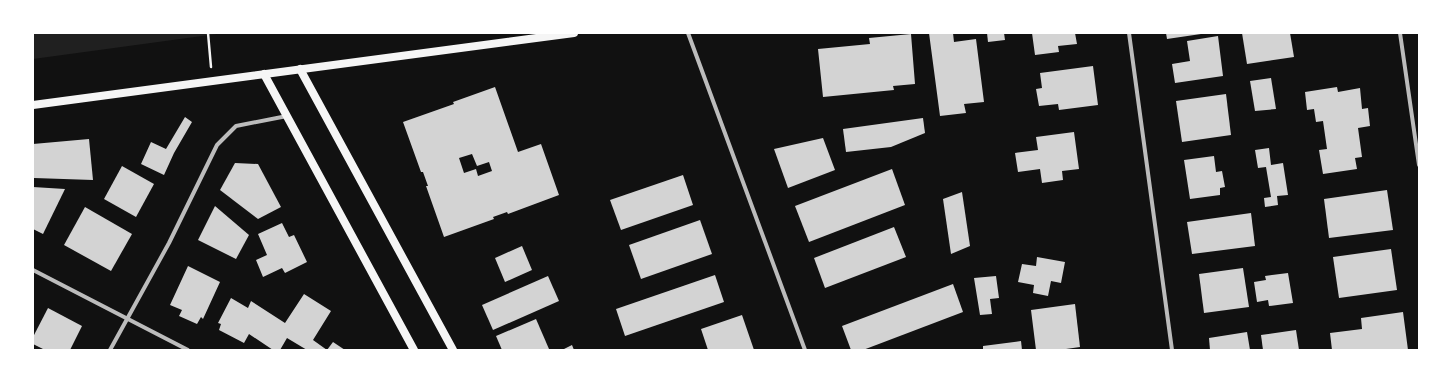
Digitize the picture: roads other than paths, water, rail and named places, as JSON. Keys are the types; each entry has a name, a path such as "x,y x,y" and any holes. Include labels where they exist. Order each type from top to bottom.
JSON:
{"main road":[{"path":"33,105 574,33"},
{"path":"300,70 453,350"},
{"path":"264,74 414,350"}],"street":[{"path":"688,33 805,350"},
{"path":"1128,33 1172,350"},
{"path":"1400,33 1419,165"},
{"path":"110,350 169,243 217,145 236,126 287,116"},
{"path":"33,270 188,350"}]}
